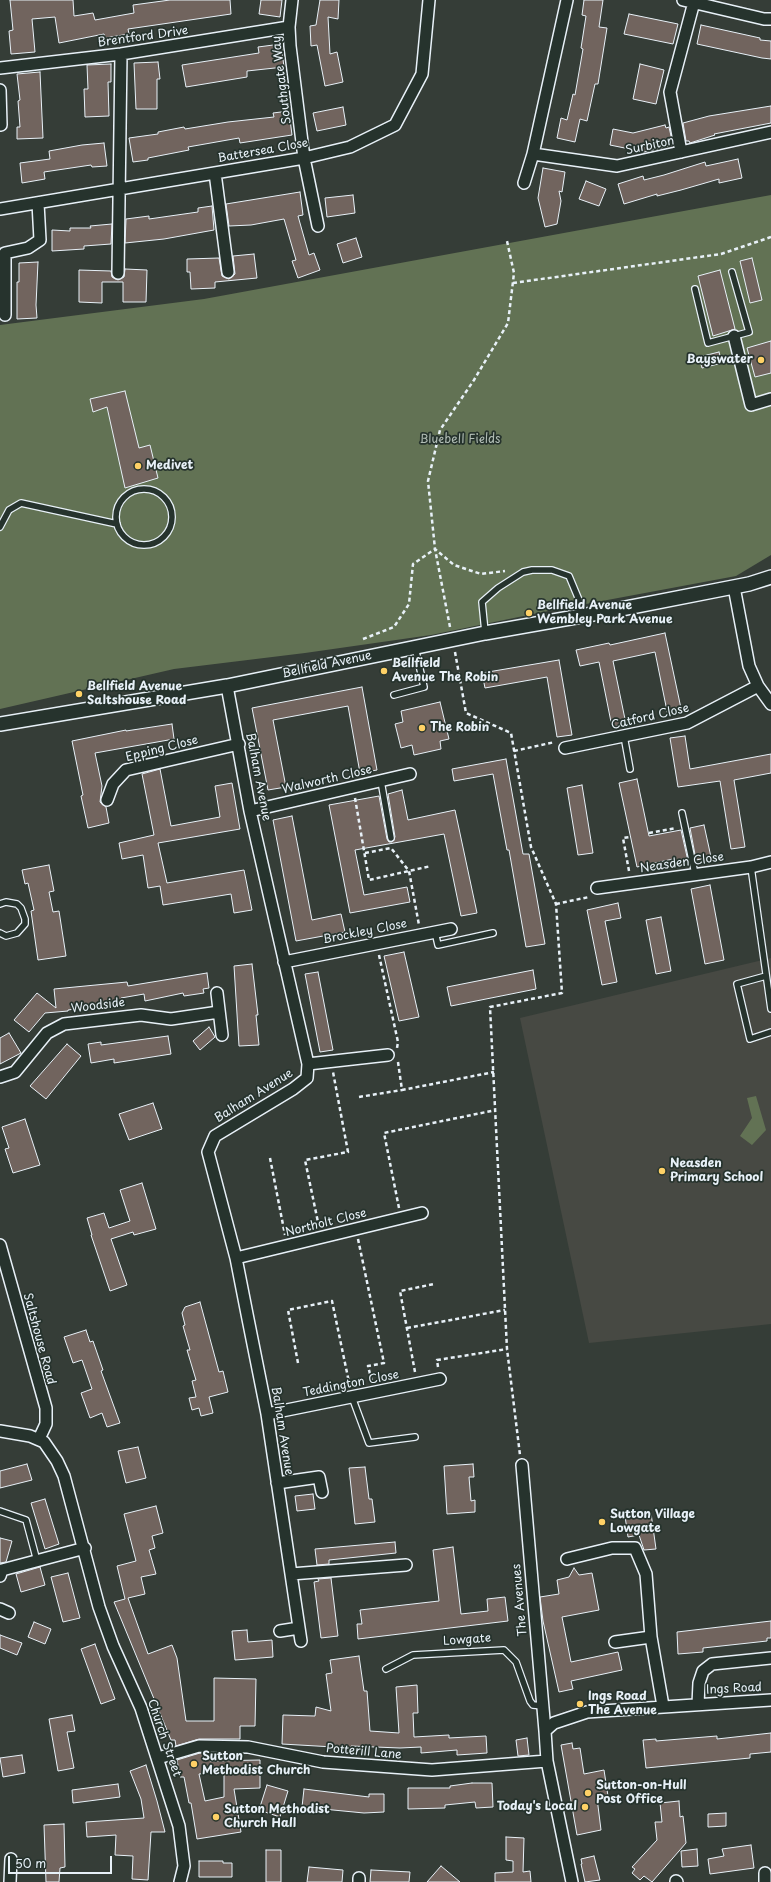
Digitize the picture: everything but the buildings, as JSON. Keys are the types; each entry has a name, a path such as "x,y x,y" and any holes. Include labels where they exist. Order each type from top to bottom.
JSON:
{"street":[{"name":"Southgate Way","path":"292,0 289,27 290,46 304,158 318,226"},
{"name":"Battersea Close","path":"0,209 304,158 350,147 395,125 422,74 429,0"},
{"path":"524,183 533,154 567,0"},
{"path":"681,152 670,92 688,1 764,19 771,19"},
{"name":"Brentford Drive","path":"0,68 121,54 289,27"},
{"path":"118,273 121,54"},
{"path":"0,90 1,125"},
{"name":"Surbiton","path":"533,154 617,166 771,132"},
{"path":"215,173 228,272"},
{"path":"5,315 5,252 28,248 40,240 38,202"},
{"path":"734,336 752,405 771,399"},
{"name":"Bellfield Avenue","path":"0,724 227,686 415,646 734,587 771,577"},
{"path":"734,587 749,666 758,686 771,704"},
{"name":"Balham Avenue","path":"227,686 250,811 308,1064 307,1078 293,1089 214,1136 208,1152 236,1258 266,1414 301,1642"},
{"name":"Catford Close","path":"565,748 687,724 758,686"},
{"name":"Epping Close","path":"107,800 113,784 126,770 238,744"},
{"name":"Walworth Close","path":"250,811 410,774"},
{"name":"Neasden Close","path":"597,888 751,867 771,862"},
{"name":"Brockley Close","path":"284,962 451,929"},
{"path":"217,993 222,1035"},
{"name":"Woodside","path":"0,1077 15,1072 47,1033 64,1024 140,1014 171,1018 219,1012"},
{"path":"308,1064 392,1054"},
{"name":"Northolt Close","path":"236,1258 422,1213"},
{"name":"Saltshouse Road","path":"0,1245 46,1408 46,1424 39,1439"},
{"name":"Teddington Close","path":"266,1414 440,1379"},
{"path":"0,1431 21,1434 39,1439 50,1450 64,1476 85,1548 2,1570 0,1576"},
{"name":"The Avenues","path":"522,1466 547,1761 572,1882"},
{"path":"277,1484 319,1477 322,1492"},
{"name":"Church Street","path":"85,1548 99,1607 113,1646 141,1708 179,1826 184,1866 180,1882"},
{"path":"567,1558 612,1548 635,1548 646,1574 651,1637 663,1706"},
{"path":"291,1574 406,1565"},
{"path":"280,1631 299,1628"},
{"path":"614,1642 651,1637"},
{"name":"Ings Road","path":"698,1704 699,1683 703,1671 712,1664 771,1658"},
{"name":"Ings Road","path":"545,1731 554,1723 587,1712 771,1700"},
{"name":"Potterill Lane","path":"158,1758 199,1746 248,1747 323,1762 432,1770 547,1761"},
{"path":"10,1882 11,1859"}],"lane":[{"path":"695,289 708,343 749,332 732,272"},
{"path":"147,488 163,496 169,503 172,512 172,522 166,534 154,543 145,545 127,539 117,524 117,510 123,498 130,492 138,489 147,488"},
{"path":"0,527 9,510 21,503 117,524"},
{"path":"485,633 482,602 498,588 523,572 532,570 552,570 569,576 580,600 580,615"},
{"path":"394,695 424,687 415,646"},
{"path":"624,736 630,769"},
{"path":"381,781 391,838"},
{"path":"682,814 695,874"},
{"path":"751,867 771,1009"},
{"path":"0,904 6,902 17,904 21,908 25,919 24,924 18,933 6,936 0,934"},
{"path":"435,932 438,945 494,933"},
{"path":"766,976 737,984 750,1039 771,1032"},
{"path":"352,1397 368,1443 415,1437"},
{"path":"0,1511 26,1520 37,1561"},
{"name":"Lowgate","path":"386,1669 413,1655 504,1650 516,1662 530,1701 533,1704 543,1706"}],"path":[{"path":"513,283 721,254 771,237"},
{"path":"507,241 514,273 508,323 474,380 440,430 428,481 435,548 466,712 511,733 531,847 556,904 562,993 490,1007 507,1349 522,1466"},
{"path":"435,548 454,565 481,574 510,570"},
{"path":"363,639 394,627 409,604 413,564 435,548"},
{"path":"514,751 555,742 565,748"},
{"path":"353,788 369,880 431,866"},
{"path":"649,833 685,826"},
{"path":"630,837 623,838 632,884"},
{"path":"364,853 391,848 408,871 419,925"},
{"path":"556,904 595,895 597,888"},
{"path":"377,943 398,1042 392,1054 402,1090"},
{"path":"321,1238 305,1160 348,1152 331,1061"},
{"path":"359,1097 494,1072"},
{"path":"338,1101 342,1100"},
{"path":"401,1218 384,1133 496,1110"},
{"path":"270,1158 288,1246"},
{"path":"356,1229 384,1364 368,1366 374,1393"},
{"path":"417,1384 400,1291 434,1284"},
{"path":"298,1363 288,1310 332,1301 352,1397"},
{"path":"407,1328 506,1310"},
{"path":"440,1379 437,1360 507,1349"}],"shaded area":[{"name":"Neasden Primary School","path":"771,958 771,1324 589,1343 520,1018"}],"green space":[{"name":"Bluebell Fields","path":"771,195 771,555 736,576 543,612 431,635 305,653 174,669 0,709 0,325 204,299"},
{"path":"756,1096 766,1130 752,1145 740,1136 752,1118 747,1098"}],"place":[{"name":"Bayswater","path":"761,360"},
{"name":"Medivet","path":"138,466"},
{"name":"Bellfield Avenue Wembley Park Avenue","path":"529,613"},
{"name":"Bellfield Avenue The Robin","path":"384,671"},
{"name":"Bellfield Avenue Saltshouse Road","path":"79,694"},
{"name":"The Robin","path":"422,728"},
{"name":"Neasden Primary School","path":"662,1171"},
{"name":"Sutton Village Lowgate","path":"602,1522"},
{"name":"Ings Road The Avenue","path":"580,1704"},
{"name":"Sutton Methodist Church","path":"194,1764"},
{"name":"Sutton-on-Hull Post Office","path":"588,1793"},
{"name":"Today's Local","path":"585,1807"},
{"name":"Sutton Methodist Church Hall","path":"216,1817"}]}
